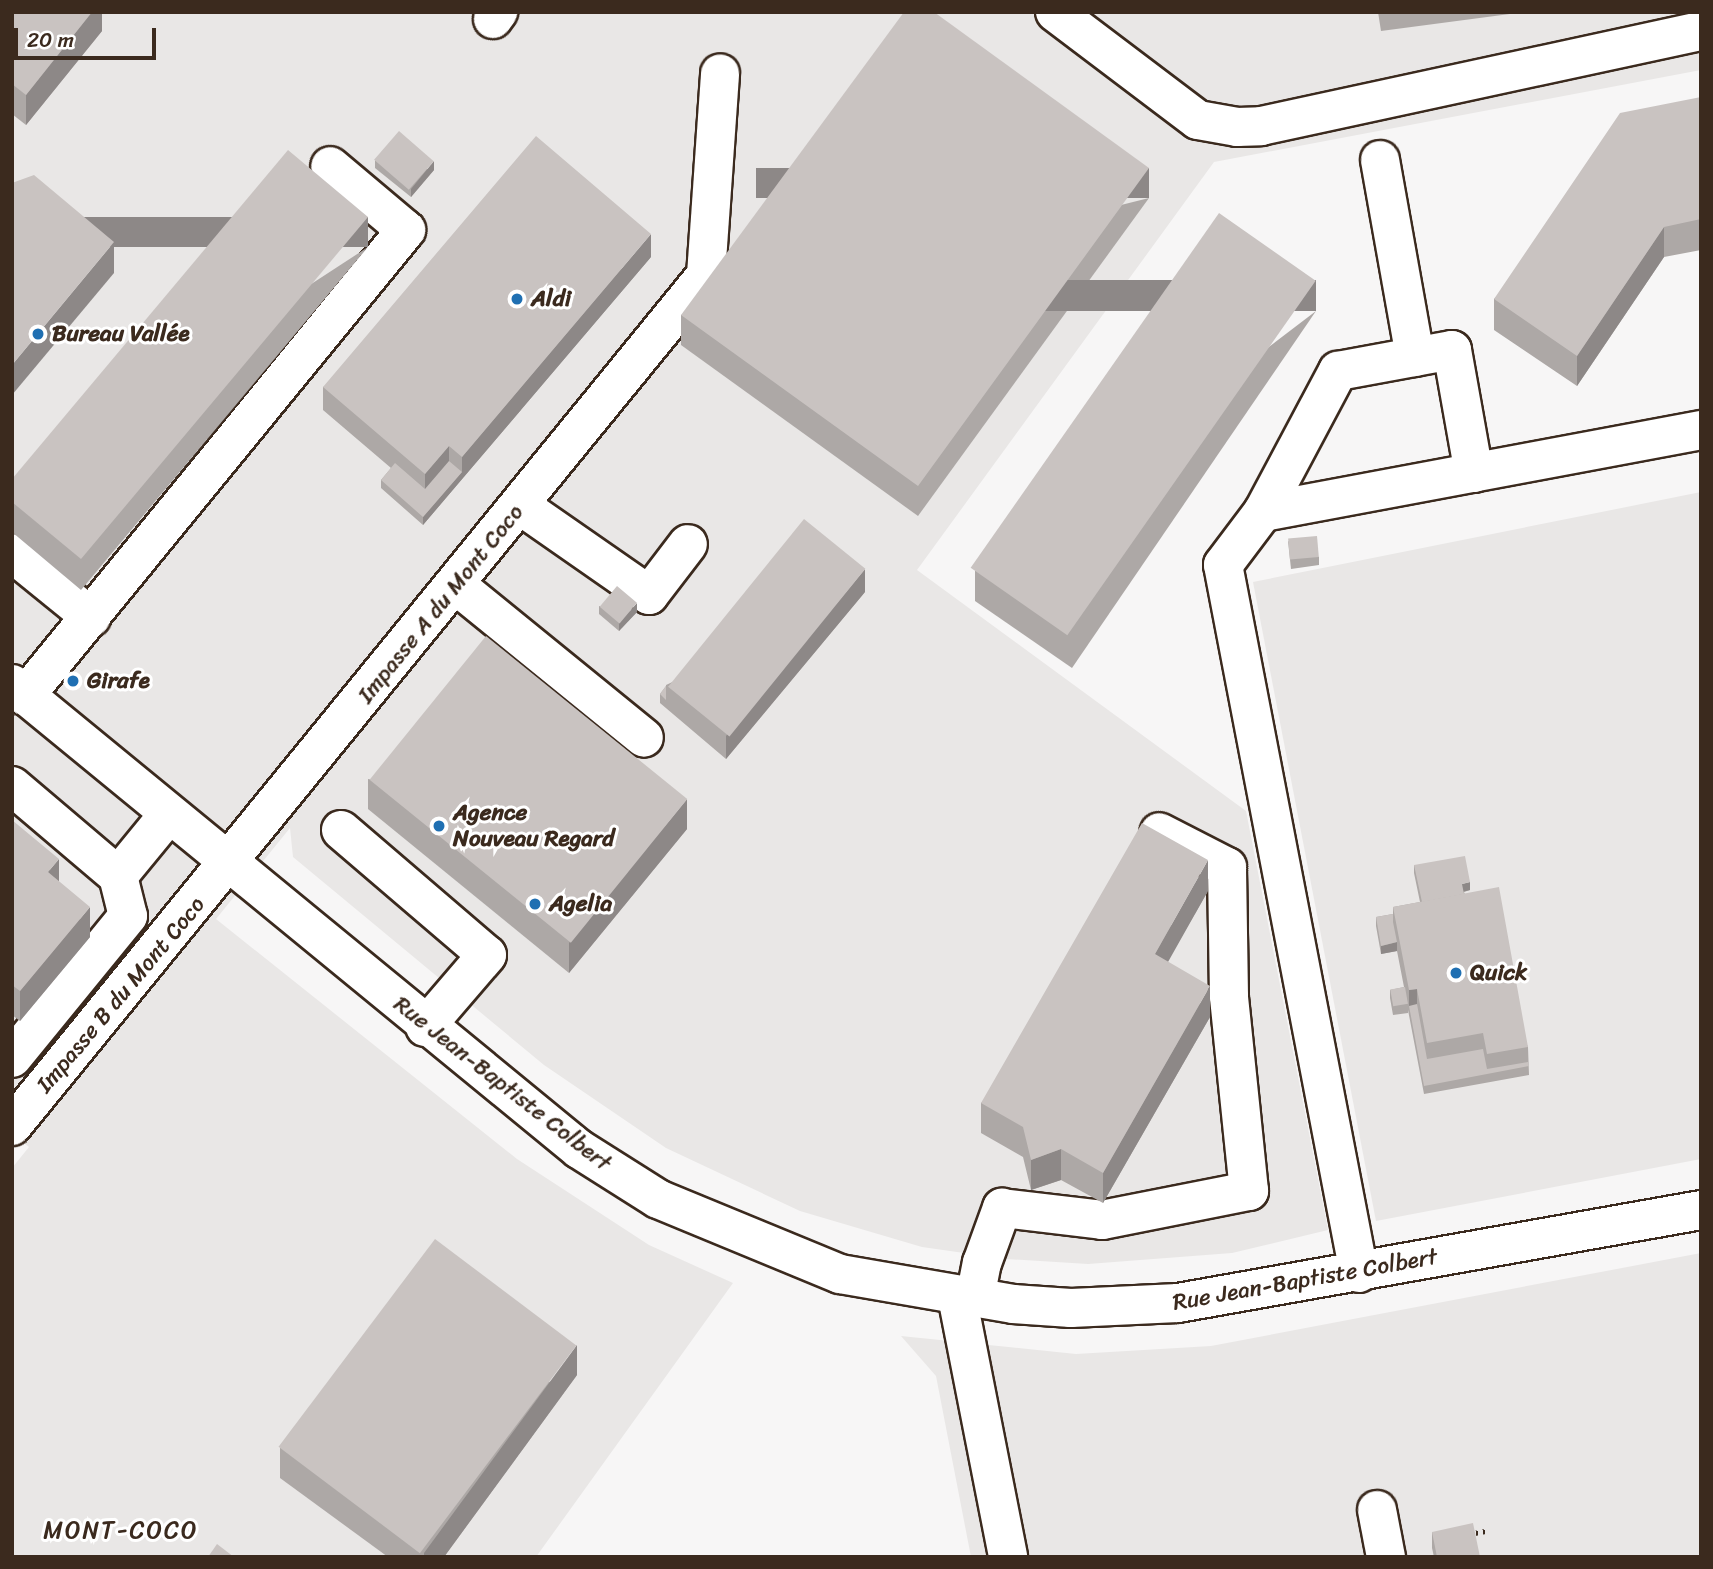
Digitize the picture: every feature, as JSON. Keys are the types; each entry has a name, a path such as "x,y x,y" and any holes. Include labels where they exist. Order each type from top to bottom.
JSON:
{"street":[{"path":"1055,12 1198,120 1237,127 1261,126 1701,31"},
{"name":"Impasse A du Mont Coco","path":"229,864 653,345 706,275 720,73"},
{"path":"1380,160 1415,357"},
{"path":"19,690 91,617 406,230 330,166"},
{"path":"1359,1273 1223,565 1263,512 1338,371 1452,351 1474,473"},
{"path":"1263,512 1701,430"},
{"path":"521,506 649,595 688,544"},
{"path":"12,553 91,617"},
{"path":"456,585 644,738"},
{"name":"Rue Jean-Baptiste Colbert","path":"19,690 425,1027 579,1149 658,1199 840,1274 966,1297 1071,1308 1128,1307 1231,1297 1701,1210"},
{"path":"12,786 118,876 128,916 12,1058"},
{"path":"118,876 169,814"},
{"path":"341,830 487,955 425,1027"},
{"path":"1009,1557 966,1297 1002,1208 1102,1220 1248,1191 1229,996 1227,867 1159,832"},
{"name":"Impasse B du Mont Coco","path":"12,1126 229,864"},
{"path":"1377,1510 1386,1557"}],"path":[{"path":"1460,1535 1486,1531"}],"shaded area":[{"path":"12,12 1701,12 1701,70 1214,162 917,570 1246,811 1328,1230 1232,1253 1088,1264 1006,1259 922,1247 800,1211 666,1148 544,1065 293,857 290,828 216,919 517,1159 649,1245 733,1283 536,1557 12,1557 12,1168 29,1147 12,1134"},
{"path":"1701,492 1701,1159 1376,1221 1253,582"},
{"path":"1701,1253 1701,1557 971,1557 936,1376 901,1336 1076,1354 1211,1346"}],"building":[{"path":"12,12 92,12 26,95 12,84"},
{"path":"904,12 934,12 1149,168 918,486 681,315"},
{"path":"1701,97 1701,219 1664,227 1577,356 1494,299 1620,113"},
{"path":"399,131 434,161 409,190 374,160"},
{"name":"Aldi","path":"536,136 651,234 462,457 449,446 425,474 323,387"},
{"path":"288,150 368,217 81,559 12,502 12,479"},
{"name":"Bureau Vallée","path":"34,175 114,242 12,365 12,183"},
{"path":"1219,213 1316,281 1067,635 971,568"},
{"path":"449,461 462,472 423,517 381,480 395,463 425,489"},
{"path":"804,519 865,569 729,737 668,687"},
{"path":"1317,536 1319,557 1290,559 1288,539"},
{"path":"617,586 637,603 620,623 600,607"},
{"path":"486,636 687,799 571,943 370,780"},
{"path":"666,686 666,700 660,694"},
{"path":"12,820 59,859 48,872 90,907 20,991 12,985"},
{"path":"1142,823 1208,860 1155,954 1210,986 1103,1173 1061,1149 1031,1160 1023,1127 981,1103"},
{"path":"1465,856 1470,882 1462,884 1464,894 1422,902 1414,865"},
{"name":"Quick","path":"1499,887 1528,1047 1487,1054 1483,1033 1427,1043 1417,989 1409,990 1393,907"},
{"path":"1393,914 1397,942 1381,946 1376,917"},
{"path":"1405,987 1408,1004 1393,1006 1390,990"},
{"path":"1417,1004 1427,1059 1483,1049 1487,1069 1528,1062 1529,1066 1424,1086 1409,1006"},
{"path":"435,1239 576,1346 420,1553 279,1447"},
{"path":"1473,1523 1480,1557 1437,1557 1432,1532"},
{"path":"217,1544 234,1557 208,1557"}],"place":[{"name":"Aldi","path":"517,299"},
{"name":"Bureau Vallée","path":"38,334"},
{"name":"Girafe","path":"73,681"},
{"name":"Agence Nouveau Regard","path":"439,826"},
{"name":"Agelia","path":"535,904"},
{"name":"Quick","path":"1456,973"}],"district":[{"name":"MONT-COCO","path":"121,1531"}]}
